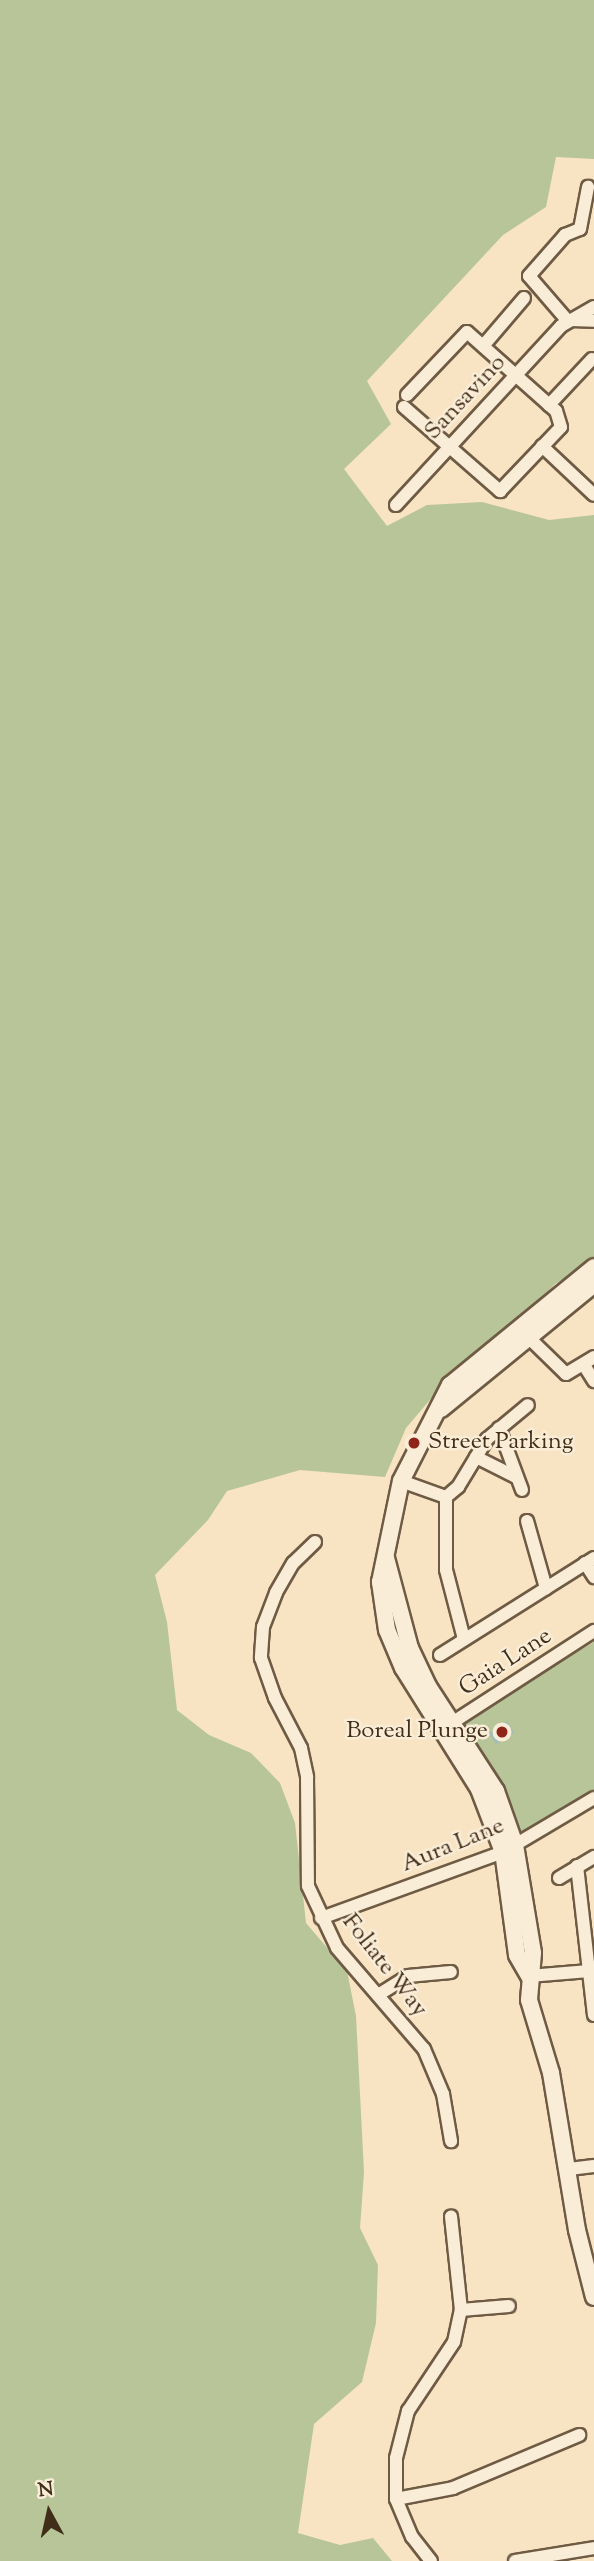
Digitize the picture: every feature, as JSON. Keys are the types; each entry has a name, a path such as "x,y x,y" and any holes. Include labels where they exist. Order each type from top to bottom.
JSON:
{"street":[{"path":"588,187 580,229 565,235 529,276 567,320 594,321"},
{"path":"483,345 524,298"},
{"path":"567,320 594,307"},
{"name":"Sansavino","path":"396,505 567,320"},
{"path":"467,332 483,345 549,405 561,427 500,491 406,401 467,332"},
{"path":"549,405 592,359"},
{"path":"542,446 594,495"},
{"path":"594,1267 525,1334 441,1409 416,1447 401,1481 380,1582 387,1630 403,1668 496,1791 534,1953 529,1976 529,2000 551,2073 577,2230 594,2297"},
{"path":"525,1334 594,1284"},
{"path":"525,1334 562,1373 589,1361 594,1381"},
{"path":"446,1497 458,1487 476,1457 499,1428 528,1405"},
{"path":"499,1428 522,1490"},
{"path":"476,1457 516,1477"},
{"path":"401,1481 446,1497"},
{"path":"446,1497 446,1570 464,1639"},
{"path":"527,1521 545,1588"},
{"name":"Foliate Way","path":"315,1542 293,1563 276,1593 263,1627 261,1658 275,1698 301,1748 307,1777 308,1886 321,1919 337,1948 424,2049 443,2094 451,2141"},
{"path":"440,1655 590,1560 594,1577"},
{"name":"Gaia Lane","path":"446,1727 594,1631"},
{"name":"Aura Lane","path":"321,1919 509,1849 594,1798"},
{"path":"559,1878 594,1857"},
{"path":"577,1866 590,1930 589,1971 594,2009"},
{"path":"529,1976 589,1971"},
{"path":"378,1995 408,1976 451,1972"},
{"path":"569,2169 594,2166"},
{"path":"431,2561 412,2537 396,2499 396,2458 408,2412 454,2342 461,2310 451,2217"},
{"path":"461,2310 509,2306"},
{"path":"396,2499 453,2487 579,2435"},
{"path":"516,2561 594,2548"}],"green space":[{"path":"0,0 594,0 594,159 556,157 546,207 503,235 367,381 391,424 344,469 387,526 427,505 482,502 549,520 594,515 594,1261 555,1284 509,1332 452,1374 406,1428 385,1477 300,1470 227,1491 208,1520 155,1575 167,1622 177,1710 209,1735 251,1753 280,1783 295,1823 306,1923 347,1971 356,2016 364,2172 360,2228 378,2265 376,2323 362,2382 314,2424 298,2533 340,2545 373,2538 392,2561 0,2561"},
{"path":"594,1642 594,1791 521,1834 456,1723"}],"water":[{"name":"Boreal Plunge","path":"507,1721 514,1733 496,1744 489,1733"}],"place":[{"name":"Street Parking","path":"414,1443"},
{"name":"Boreal Plunge","path":"502,1732"}]}
